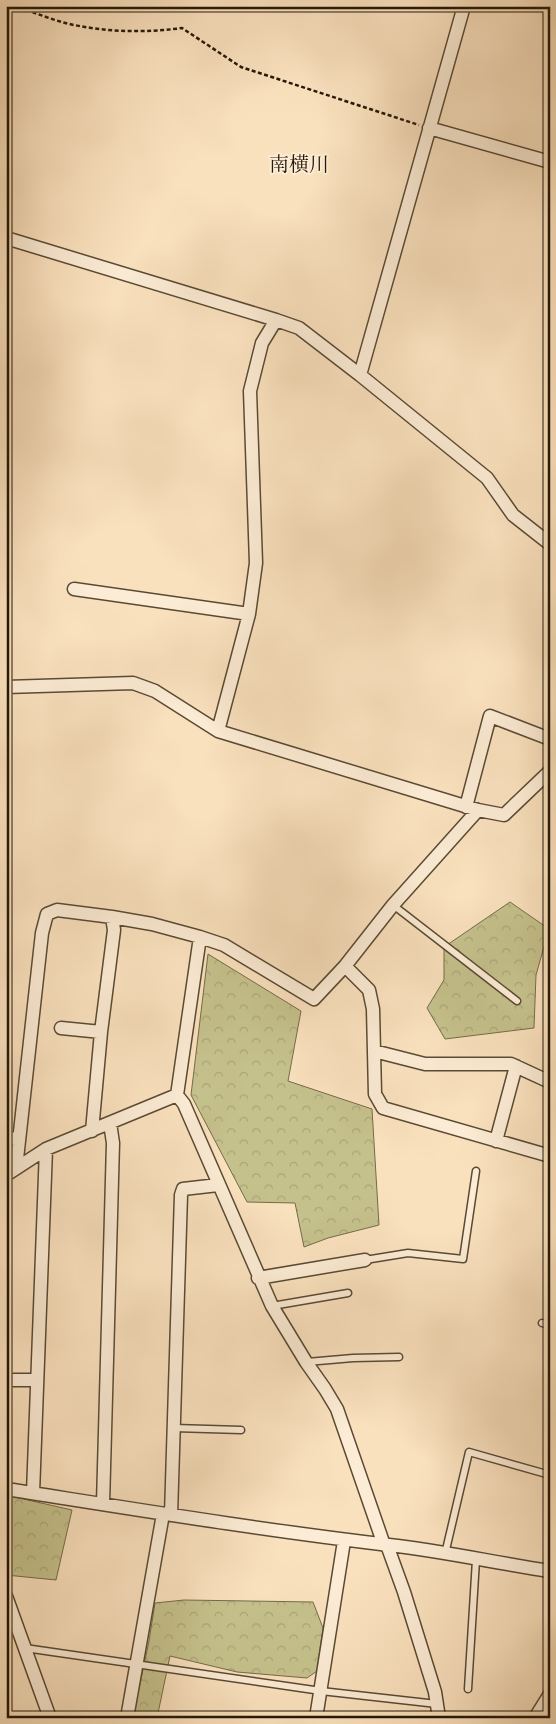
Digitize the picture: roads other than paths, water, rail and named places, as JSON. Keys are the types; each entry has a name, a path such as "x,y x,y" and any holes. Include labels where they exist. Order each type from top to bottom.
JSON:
{"street":[{"path":"360,375 464,6"},
{"path":"429,128 550,162"},
{"path":"6,238 298,328 360,375 487,478 513,515 550,544"},
{"path":"218,731 249,614 256,563 250,391 262,343 276,320"},
{"path":"74,590 249,614"},
{"path":"6,687 133,683 154,691 218,731 472,808 504,815 550,771"},
{"path":"11,1172 13,1139 42,933 47,914 57,910 112,917 152,924 200,937 224,945 314,999 344,966 472,808 490,716 550,739"},
{"path":"92,1131 101,1032 114,930 112,917"},
{"path":"200,937 177,1095 184,1104 258,1278 272,1306 337,1409 407,1601 437,1704 439,1718"},
{"path":"344,966 369,990 373,1009 375,1094 383,1108 550,1156"},
{"path":"61,1028 101,1032"},
{"path":"374,1051 424,1064 512,1064 550,1082"},
{"path":"496,1141 516,1066"},
{"path":"11,1172 46,1149 177,1095"},
{"path":"103,1504 113,1144 110,1123"},
{"path":"33,1493 46,1149"},
{"path":"126,1718 167,1514 174,1428 181,1195 183,1189 218,1185"},
{"path":"258,1278 365,1260"},
{"path":"6,1380 37,1380"},
{"path":"6,1488 344,1541 386,1545 550,1570"},
{"path":"316,1718 344,1541"},
{"path":"6,1596 50,1718"},
{"path":"534,1718 550,1694"}],"lane":[{"path":"393,905 517,1001"},
{"path":"365,1260 408,1253 463,1259 476,1171"},
{"path":"272,1306 348,1293"},
{"path":"542,1323 550,1325"},
{"path":"306,1362 352,1358 399,1357"},
{"path":"174,1428 241,1430"},
{"path":"446,1554 469,1452 550,1475"},
{"path":"468,1689 476,1560"},
{"path":"24,1648 321,1691 437,1704"}],"district":[{"name":"南横川","path":"299,164"}]}
